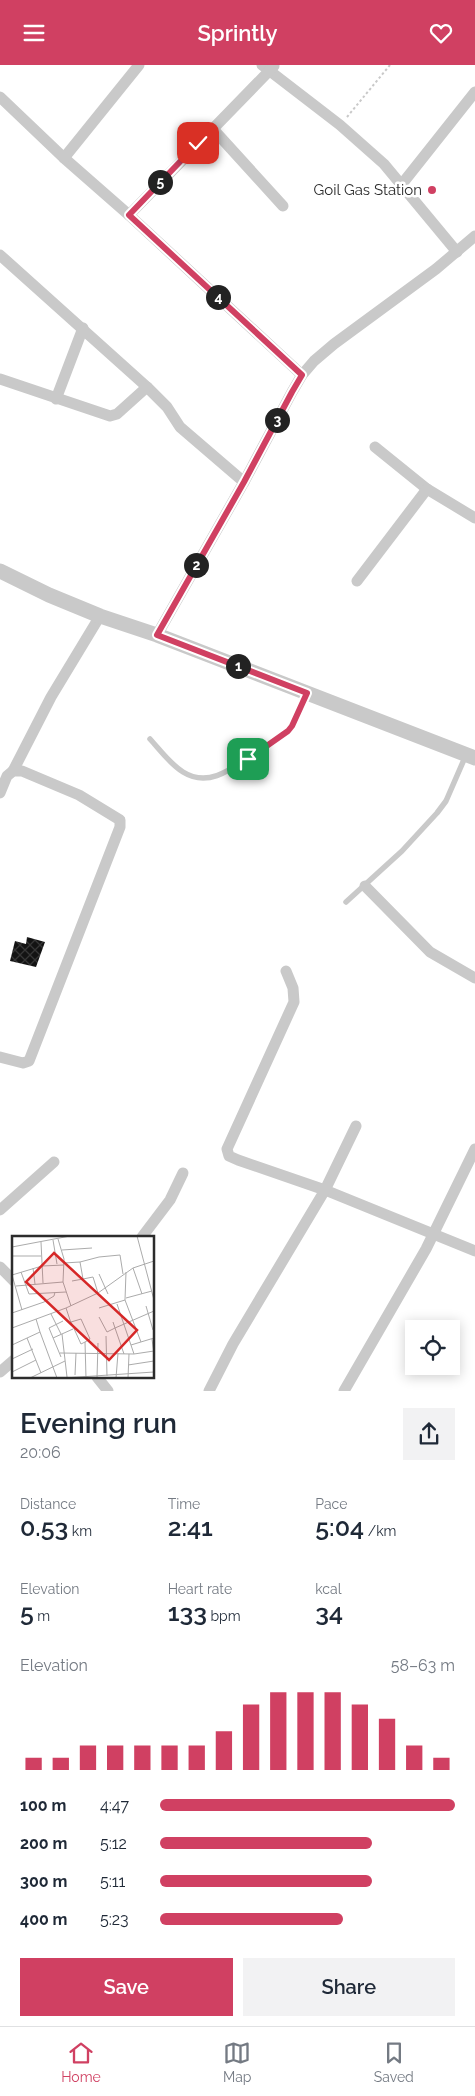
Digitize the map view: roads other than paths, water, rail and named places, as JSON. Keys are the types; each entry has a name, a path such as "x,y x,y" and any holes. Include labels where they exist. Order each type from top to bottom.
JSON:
{"street":[{"path":"64,158 139,65"},
{"path":"129,215 269,67 384,164 457,251"},
{"path":"402,184 475,92"},
{"path":"0,97 64,158 129,215 302,375"},
{"path":"212,129 283,206"},
{"path":"157,635 302,375 334,343 436,269 475,236"},
{"path":"0,255 147,387 163,403 180,427 244,482"},
{"path":"56,399 83,328"},
{"path":"0,379 110,416 117,414 147,387"},
{"path":"375,447 427,489 475,518"},
{"path":"357,581 427,489"},
{"path":"0,571 100,617 157,635 471,756"},
{"path":"0,793 7,776 13,771 51,697 100,617"},
{"path":"0,1057 23,1063 29,1061 120,827 120,820 114,815 79,795 22,771 13,771"},
{"path":"365,886 430,952 475,978"},
{"path":"286,971 293,988 294,1002 227,1149 229,1156 325,1190 475,1251"},
{"path":"209,1391 233,1344 325,1190 356,1126"},
{"path":"344,1391 434,1233 475,1149"},
{"path":"0,1210 54,1162"},
{"path":"143,1236 170,1200 183,1173"},
{"path":"0,1267 12,1279"},
{"path":"0,1372 12,1362"},
{"path":"99,1379 108,1391"}],"lane":[{"path":"150,739 182,771 193,776 209,778 220,776 232,770 288,731 307,693"},
{"path":"346,902 402,851 437,813 446,801 471,756"}],"place":[{"name":"Goil Gas Station","path":"432,190"}]}
